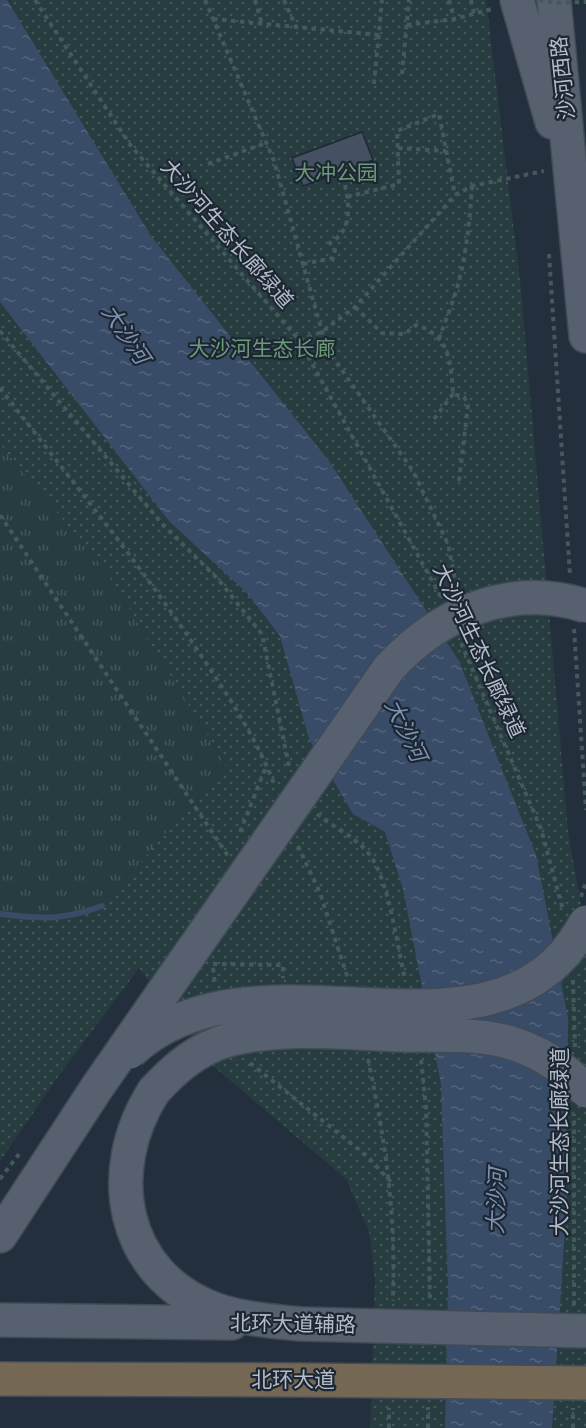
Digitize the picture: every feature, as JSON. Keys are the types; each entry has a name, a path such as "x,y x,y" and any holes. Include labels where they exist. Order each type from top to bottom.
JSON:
{"highway":[{"name":"北环大道","path":"0,1379 301,1380 580,1394"}],"main road":[{"name":"沙河西路","path":"554,0 575,201 586,336"},
{"path":"507,9 575,201"},
{"path":"0,1236 98,1086 248,867 389,668 406,650 458,613 495,601 539,596 577,602"},
{"path":"98,1086 149,1034 174,1021 226,1005 290,1002 449,1006 476,1003 498,997 542,975 559,961 575,942 579,920"},
{"path":"300,1324 240,1317 213,1309 187,1295 151,1261 137,1238 129,1218 125,1172 133,1129 154,1091 185,1061 205,1049 251,1036 294,1032 467,1036 498,1040 543,1056 570,1075 580,1097"},
{"name":"北环大道辅路","path":"0,1320 300,1324 580,1322"}],"path":[{"name":"大沙河生态长廊绿道","path":"35,0 131,146 299,340 444,604"},
{"path":"205,0 266,143 322,332 334,359 413,471 448,544 458,591"},
{"path":"255,0 262,24"},
{"path":"284,0 296,27"},
{"path":"374,84 382,0"},
{"path":"402,74 409,0"},
{"path":"449,0 454,19"},
{"path":"471,0 474,14"},
{"path":"539,0 554,3 586,2"},
{"path":"407,25 454,19 494,9 507,9"},
{"path":"213,19 379,35"},
{"path":"347,197 399,184 397,131 439,114 455,195"},
{"path":"208,164 266,143"},
{"path":"398,148 446,151"},
{"path":"542,162 544,183"},
{"path":"299,340 322,332 356,307 455,195 472,186 544,171"},
{"path":"303,264 333,258 335,250 330,243 341,237 350,212 343,175"},
{"path":"440,339 460,278 463,250 469,234 472,186"},
{"path":"548,242 577,602 586,810"},
{"path":"356,307 382,333 405,334 416,325 430,329 440,339 450,360 453,394 434,419"},
{"path":"453,394 464,397 468,405 459,481"},
{"path":"0,515 229,857"},
{"path":"465,635 468,658"},
{"name":"大沙河生态长廊绿道","path":"459,636 579,920"},
{"path":"216,993 212,964 283,965 283,984"},
{"name":"大沙河生态长廊绿道","path":"572,977 575,1055"},
{"path":"244,1057 367,1156 391,1183"},
{"name":"大沙河生态长廊绿道","path":"580,1097 580,1322"},
{"path":"573,1428 580,1394"}],"green space":[{"name":"大沙河生态长廊","path":"0,0 486,0 521,289 568,831 586,934 586,1428 370,1428 375,1281 369,1232 346,1179 212,1065 139,968 55,1081 0,1161 0,914 40,919 71,917 102,906 226,765 105,570 0,444"},
{"path":"0,444 105,570 226,765 102,906 71,917 40,919 0,914"}],"water":[{"name":"大沙河","path":"0,0 7,0 151,236 329,461 459,661 536,855 568,1018 567,1199 552,1428 445,1428 448,1287 441,1084 403,889 385,832 353,814 309,739 280,636 247,593 169,521 0,302"}],"building":[{"path":"362,132 373,160 303,186 292,158"}],"waterway":[{"path":"0,914 51,918 102,906"}],"park label":[{"name":"大冲公园","path":"336,173"}]}
